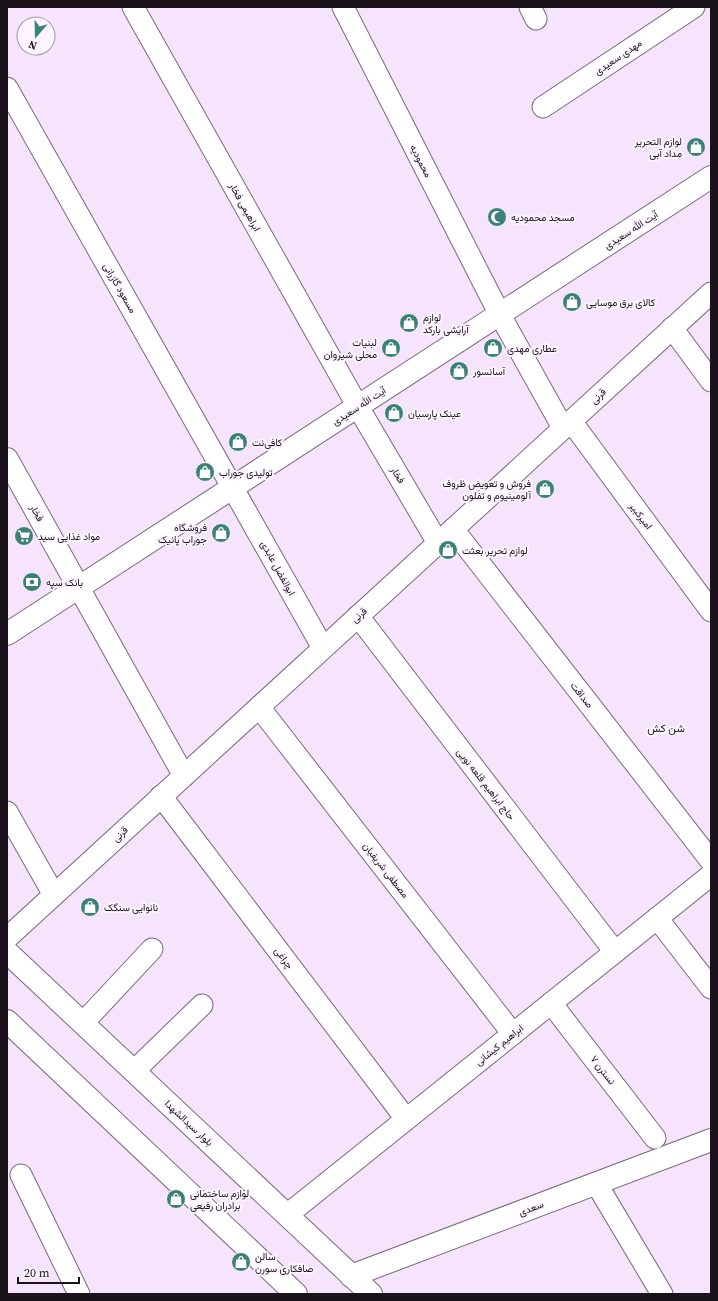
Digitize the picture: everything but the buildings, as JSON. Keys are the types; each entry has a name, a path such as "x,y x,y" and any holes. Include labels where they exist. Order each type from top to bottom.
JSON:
{"street":[{"name":"ابراهیمی فخار","path":"133,7 358,407"},
{"name":"محمودیه","path":"343,7 500,315 567,425"},
{"name":"مهدی سعیدی","path":"543,107 694,7"},
{"name":"مسعود گازرانی","path":"7,88 234,488"},
{"name":"آیت الله سعیدی","path":"7,634 711,177"},
{"name":"قرنی","path":"7,938 711,293"},
{"path":"672,328 711,381"},
{"name":"فخار","path":"358,407 446,536"},
{"name":"امیرکبیر","path":"567,425 711,611"},
{"name":"فخار","path":"7,459 79,588"},
{"name":"ابوالفضل عابدی","path":"234,488 323,648"},
{"name":"صداقت","path":"446,536 711,861"},
{"path":"79,588 184,776"},
{"name":"حاج ابراهیم قلعه نویی","path":"358,616 615,952"},
{"name":"مصطفی شریفیان","path":"259,707 513,1034"},
{"name":"چراغی","path":"161,796 406,1120"},
{"path":"7,812 54,895"},
{"name":"ابراهیم کیشانی","path":"287,1215 711,875"},
{"path":"657,918 711,988"},
{"path":"83,1023 152,949"},
{"name":"بلوار سیدالشهدا","path":"7,952 371,1294"},
{"name":"نسترن ۷","path":"551,1003 655,1138"},
{"path":"134,1071 202,1005"},
{"path":"7,1021 296,1294"},
{"name":"سعدی","path":"351,1276 711,1140"},
{"path":"21,1175 80,1294"},
{"path":"596,1183 662,1294"}],"place":[{"name":"لوازم التحریر مداد آبی","path":"696,147"},
{"name":"مسجد محمودیه","path":"497,217"},
{"name":"کالای برق موسایی","path":"572,302"},
{"name":"لوازم آرایشی بارکد","path":"409,323"},
{"name":"لبنیات محلی شیروان","path":"391,348"},
{"name":"عطاری مهدی","path":"493,348"},
{"name":"آسانسور","path":"459,371"},
{"name":"عینک پارسیان","path":"394,413"},
{"name":"کافی‌نت","path":"238,442"},
{"name":"تولیدی جوراب","path":"205,472"},
{"name":"فروش و تعویض ظروف آلومینیوم و تفلون","path":"545,489"},
{"name":"فروشگاه جوراب پانیک","path":"221,533"},
{"name":"مواد غذایی سید","path":"24,536"},
{"name":"لوازم تحریر بعثت","path":"448,550"},
{"name":"بانک سپه","path":"32,582"},
{"name":"نانوایی سنگک","path":"90,907"},
{"name":"لوازم ساختمانی برادران رفیعی","path":"176,1199"},
{"name":"سالن صافکاری سورن","path":"241,1262"}],"district":[{"name":"شن کش","path":"666,728"}]}
